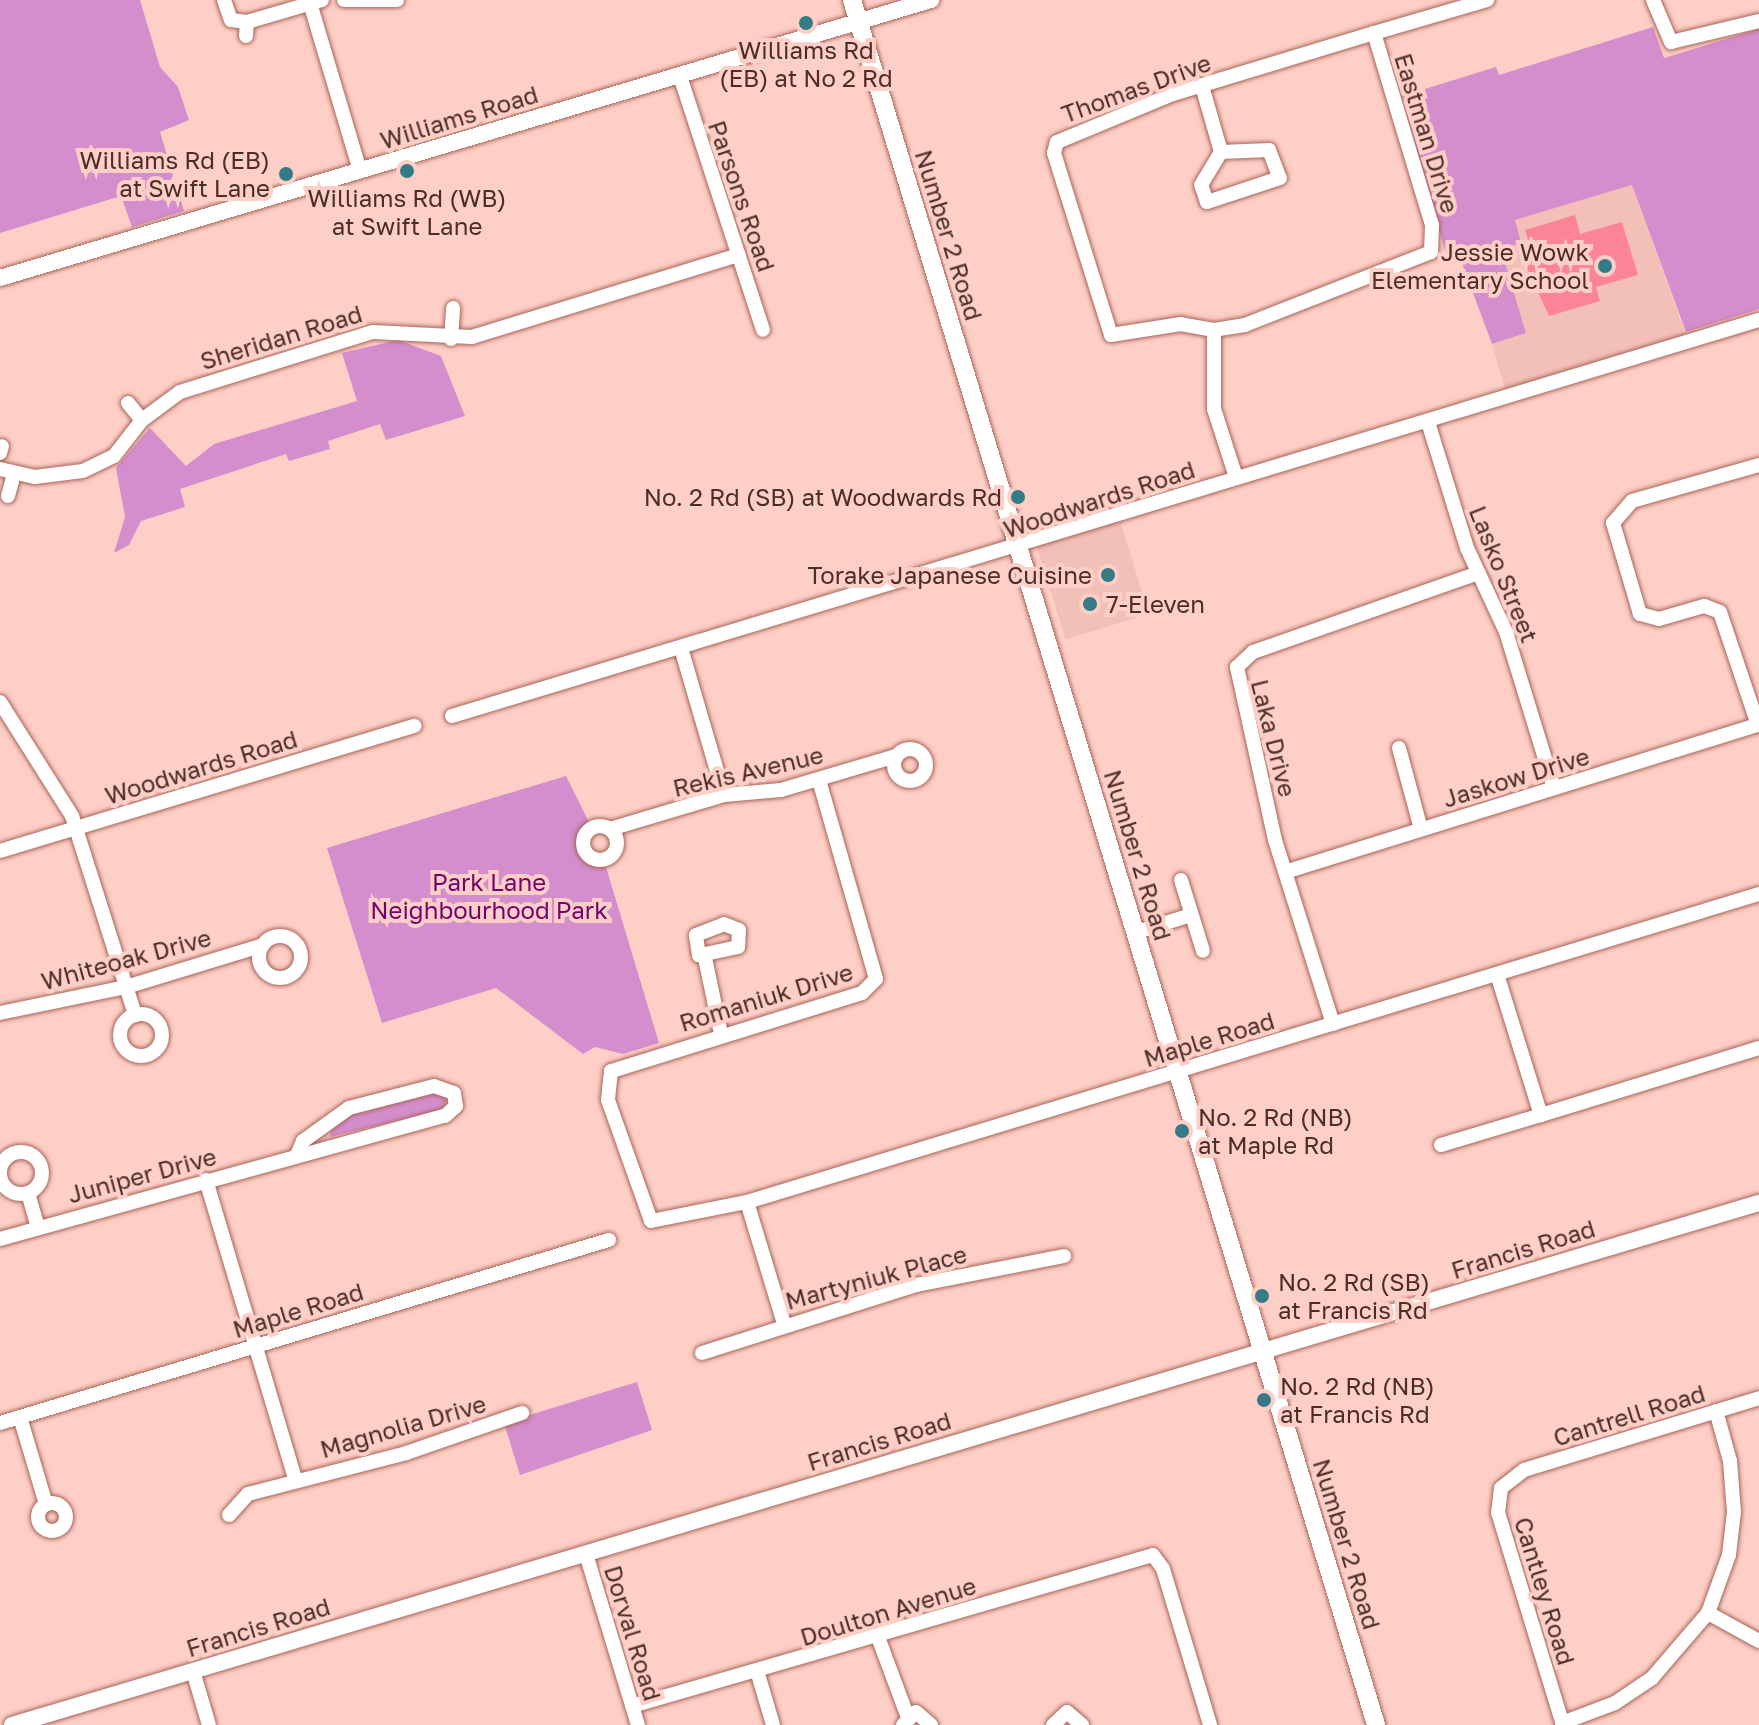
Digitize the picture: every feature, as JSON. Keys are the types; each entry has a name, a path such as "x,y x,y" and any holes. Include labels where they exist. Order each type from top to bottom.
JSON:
{"main road":[{"name":"Number 2 Road","path":"852,0 1376,1725"}],"street":[{"path":"224,0 231,20 247,29 316,2 360,171"},
{"path":"344,0 397,0"},
{"name":"Williams Road","path":"0,278 931,0"},
{"name":"Thomas Drive","path":"1214,330 1181,324 1111,335 1054,153 1067,135 1202,86 1487,0"},
{"path":"1653,0 1664,34 1681,44 1759,21"},
{"name":"Eastman Drive","path":"1214,330 1288,311 1366,273 1431,252 1432,225 1374,33"},
{"name":"Parsons Road","path":"680,76 763,330"},
{"path":"1202,86 1221,152 1201,185 1207,202 1280,178 1269,150 1221,152"},
{"name":"Sheridan Road","path":"7,471 52,477 92,468 119,452 142,420 187,389 373,332 451,339 739,255"},
{"path":"451,339 453,308"},
{"name":"Woodwards Road","path":"452,716 1019,547 1236,477 1428,422 1759,320"},
{"path":"1214,330 1214,409 1236,477"},
{"path":"128,403 142,420"},
{"name":"Lasko Street","path":"1428,422 1479,573 1506,632 1554,788"},
{"path":"1758,724 1720,612 1704,606 1659,619 1640,614 1613,523 1632,501 1759,465"},
{"path":"7,471 8,496"},
{"name":"Laka Drive","path":"1333,1024 1285,872 1237,687 1243,658 1479,573"},
{"path":"681,648 724,795"},
{"path":"0,702 77,828 135,1015"},
{"name":"Jaskow Drive","path":"1285,872 1758,724"},
{"name":"Woodwards Road","path":"0,851 415,726"},
{"path":"1399,748 1421,829"},
{"name":"Rekis Avenue","path":"610,829 724,795 819,780 896,756"},
{"name":"Romaniuk Drive","path":"670,1222 651,1221 641,1207 601,1072 875,988 875,970 819,780"},
{"path":"1181,880 1203,951"},
{"name":"Maple Road","path":"670,1222 747,1202 1179,1072 1759,894"},
{"path":"1137,932 1191,915"},
{"name":"Whiteoak Drive","path":"0,1013 126,987 263,945"},
{"path":"705,958 721,1034"},
{"path":"1497,974 1541,1115"},
{"path":"1441,1145 1759,1048"},
{"name":"Juniper Drive","path":"0,1239 445,1116 456,1106 454,1093 434,1086 349,1108 303,1141 297,1155"},
{"name":"Magnolia Drive","path":"206,1180 295,1479"},
{"path":"28,1193 38,1227"},
{"path":"747,1202 784,1324"},
{"name":"Francis Road","path":"12,1725 1759,1203"},
{"name":"Maple Road","path":"0,1423 609,1240"},
{"name":"Martyniuk Place","path":"702,1353 784,1324 916,1285 1064,1256"},
{"name":"Cantrell Road","path":"1513,1475 1759,1398"},
{"path":"1563,1724 1647,1682 1708,1613 1733,1523 1730,1461 1716,1411"},
{"name":"Magnolia Drive","path":"229,1515 248,1494 295,1479 406,1453 522,1413"},
{"path":"20,1417 46,1504"},
{"name":"Cantley Road","path":"1513,1475 1498,1495 1498,1513 1563,1724"},
{"name":"Dorval Road","path":"586,1554 638,1725"},
{"name":"Doulton Avenue","path":"632,1706 758,1674 1156,1557 1210,1725"},
{"path":"1708,1613 1759,1641"},
{"path":"878,1637 905,1720 921,1712 931,1725"},
{"path":"193,1671 209,1725"},
{"path":"758,1674 773,1725"},
{"path":"1053,1725 1067,1712 1082,1725"}],"shaded area":[{"path":"1632,185 1688,341 1507,396 1492,344 1526,333 1501,249 1514,220"},
{"path":"1115,504 1149,614 1065,639 1032,529"}],"green space":[{"path":"0,0 140,0 160,67 178,87 189,120 160,132 184,211 132,227 121,196 0,233"},
{"path":"1653,27 1664,58 1759,29 1759,309 1686,332 1632,185 1515,220 1521,243 1501,249 1526,333 1492,344 1460,258 1445,251 1402,96 1496,67 1499,75"},
{"path":"398,340 441,356 465,416 386,440 380,424 328,441 330,449 289,461 286,454 180,489 185,507 141,521 129,545 114,553 125,517 116,468 150,428 186,466 214,444 357,401 342,353"},
{"name":"Park Lane Neighbourhood Park","path":"566,776 589,822 577,833 577,853 588,865 606,867 659,1043 623,1054 595,1047 583,1054 496,988 382,1023 327,848"},
{"path":"436,1093 447,1098 444,1109 330,1137 331,1129 352,1115"},
{"path":"637,1382 652,1430 520,1475 505,1426 510,1421"}],"building":[{"name":"Jessie Wowk Elementary School","path":"1575,215 1580,234 1622,222 1638,275 1596,287 1600,301 1549,316 1525,264 1534,261 1525,230"}],"place":[{"name":"Williams Rd (EB) at No 2 Rd","path":"806,23"},
{"name":"Williams Rd (WB) at Swift Lane","path":"407,171"},
{"name":"Williams Rd (EB) at Swift Lane","path":"286,174"},
{"name":"Jessie Wowk Elementary School","path":"1605,266"},
{"name":"No. 2 Rd (SB) at Woodwards Rd","path":"1018,497"},
{"name":"Torake Japanese Cuisine","path":"1108,575"},
{"name":"7-Eleven","path":"1090,604"},
{"name":"No. 2 Rd (NB) at Maple Rd","path":"1182,1131"},
{"name":"No. 2 Rd (SB) at Francis Rd","path":"1262,1296"},
{"name":"No. 2 Rd (NB) at Francis Rd","path":"1264,1400"}]}
